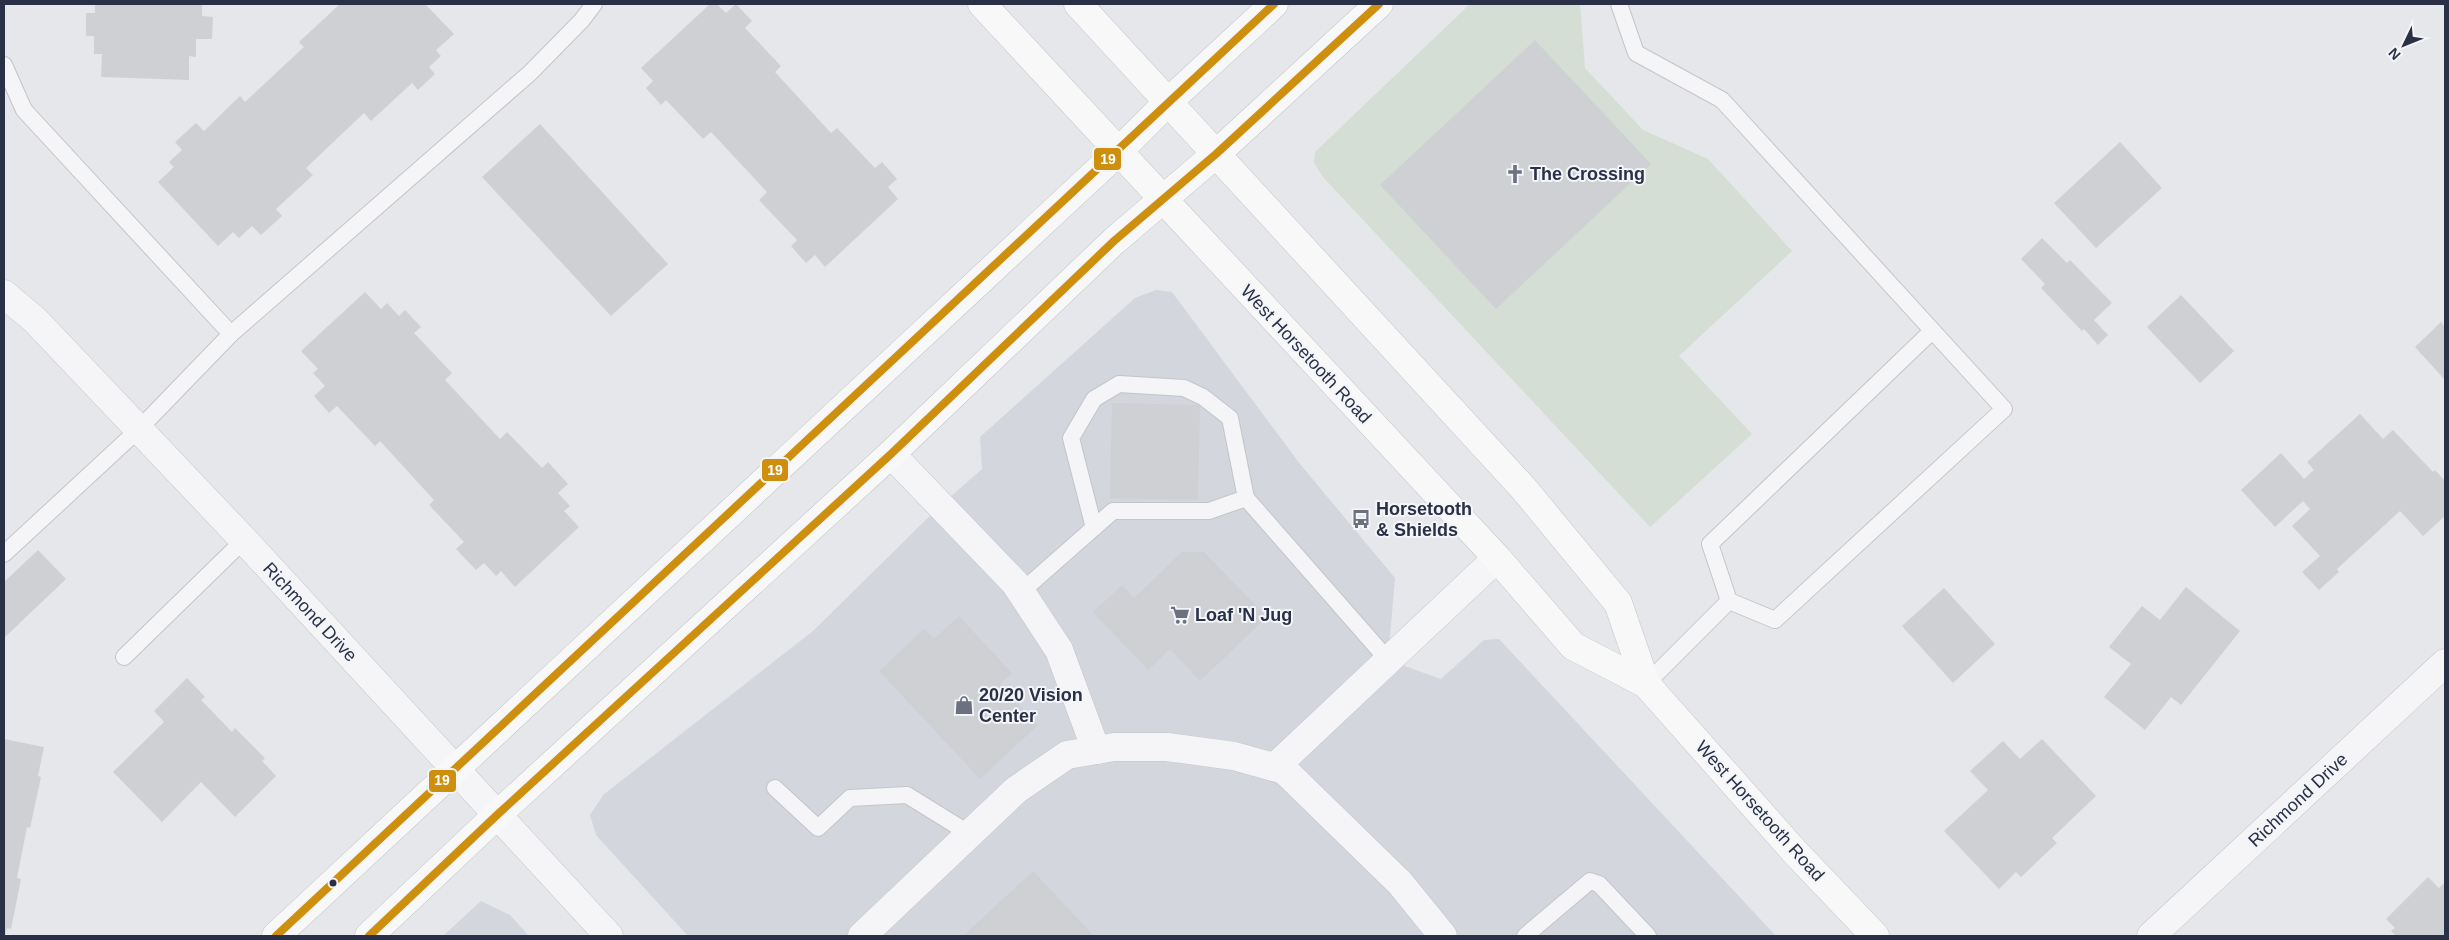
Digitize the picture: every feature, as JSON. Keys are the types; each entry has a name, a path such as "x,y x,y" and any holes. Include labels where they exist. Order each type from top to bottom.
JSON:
{"main road":[{"name":"West Horsetooth Road","path":"982,4 1496,558 1573,646 1646,684 1794,851 1875,936"},
{"name":"West Horsetooth Road","path":"1078,4 1524,488 1618,603 1646,684"},
{"path":"276,936 1118,152 1168,102 1274,4"},
{"path":"369,936 891,454 1114,241 1216,154 1379,4"}],"street":[{"name":"Richmond Drive","path":"4,294 35,320 244,540 609,936"},
{"path":"891,454 980,544 1021,592 1059,650 1096,750"},
{"path":"1274,767 1496,558"},
{"name":"Richmond Drive","path":"2151,936 2445,663"},
{"path":"862,936 1016,790 1067,755 1114,747 1167,747 1234,756 1284,770 1400,883 1443,936"}],"lane":[{"path":"4,554 139,429 231,334 530,73 582,20 594,4"},
{"path":"1618,4 1636,53 1722,100 2004,409 1775,620 1729,601 1710,544 1932,331"},
{"path":"4,65 24,110 231,334"},
{"path":"1094,528 1071,438 1094,399 1119,384 1184,388 1203,397 1230,418 1246,498 1388,660"},
{"path":"1021,592 1113,511 1210,511 1246,498"},
{"path":"124,657 244,540"},
{"path":"1646,684 1729,601"},
{"path":"775,788 818,828 850,798 907,795 970,834"},
{"path":"1525,936 1590,881 1599,884 1648,936"}],"shaded area":[{"path":"1470,4 1580,4 1585,68 1643,130 1708,159 1792,251 1679,356 1752,434 1650,527 1322,176 1314,162 1315,152"},
{"path":"1156,290 1172,292 1300,464 1395,578 1388,660 1441,679 1484,640 1499,639 1776,936 688,936 596,835 590,815 603,795 813,631 941,505 982,469 980,437 1135,298"},
{"path":"481,901 510,915 529,936 443,936"}],"building":[{"path":"95,4 202,4 202,16 213,17 212,39 196,39 196,57 189,56 189,80 101,77 102,54 94,54 94,36 86,36 86,13 95,13"},
{"path":"340,4 425,4 454,34 436,50 441,56 429,67 435,74 418,90 412,83 371,121 364,113 306,168 313,175 276,209 282,216 261,235 252,226 239,238 233,232 218,246 158,182 174,167 169,162 182,150 175,142 196,123 204,131 240,96 245,102 304,47 299,42"},
{"path":"710,4 717,4 726,13 736,4 752,21 745,28 781,66 775,72 831,133 837,128 875,168 882,162 897,179 888,187 898,199 825,267 815,255 806,263 791,246 797,240 759,200 767,192 711,132 703,139 666,100 661,105 646,88 653,81 641,68"},
{"name":"The Crossing","path":"1535,40 1651,164 1496,309 1380,185"},
{"path":"540,124 668,264 611,316 482,177"},
{"path":"2120,142 2162,188 2096,248 2054,203"},
{"path":"2042,238 2067,263 2070,260 2112,303 2094,320 2108,335 2098,345 2041,288 2045,284 2021,259"},
{"path":"365,292 381,309 387,303 399,316 405,310 421,327 414,333 452,373 445,380 500,439 507,432 542,468 548,462 568,484 558,493 570,506 564,511 579,527 515,587 501,571 496,576 484,563 476,570 456,549 464,542 429,505 434,500 380,441 375,446 337,406 329,413 314,396 325,386 313,373 318,369 301,351"},
{"path":"2181,295 2234,351 2200,383 2147,327"},
{"path":"2441,322 2445,327 2445,380 2415,347"},
{"path":"1112,403 1200,405 1198,500 1110,498"},
{"path":"2360,414 2383,439 2393,430 2433,472 2435,470 2445,481 2445,516 2423,536 2400,511 2337,569 2339,572 2319,590 2302,572 2320,556 2292,526 2310,509 2303,501 2275,527 2241,490 2281,453 2304,479 2314,470 2307,462"},
{"path":"38,550 66,579 4,638 4,582"},
{"name":"Loaf 'N Jug","path":"1182,552 1204,552 1267,617 1200,681 1170,649 1148,670 1093,612 1122,585 1134,598"},
{"path":"2186,587 2240,631 2181,705 2171,697 2145,730 2104,697 2131,664 2109,647 2142,606 2160,620"},
{"path":"1944,588 1995,644 1953,683 1902,626"},
{"name":"20/20 Vision Center","path":"959,616 1012,673 1000,684 1038,725 980,779 879,671 924,629 934,639"},
{"path":"187,678 205,697 201,700 232,732 235,728 265,758 262,761 276,776 235,817 201,782 162,822 113,772 164,722 154,711"},
{"path":"4,739 44,747 38,776 41,777 30,828 27,827 17,878 21,879 11,929 7,928 5,936"},
{"path":"2042,739 2096,796 2052,838 2057,843 2021,877 2016,872 1999,889 1944,831 1988,790 1970,771 2003,741 2020,759"},
{"path":"1033,871 1094,936 963,936"},
{"path":"2428,877 2439,888 2445,882 2445,936 2396,936 2391,931 2395,928 2386,919"}],"transit line":[{"name":"19","path":"276,936 1274,4"},
{"name":"19","path":"369,936 497,815 891,454 1114,241 1216,154 1379,4"}],"place":[{"name":"The Crossing","path":"1515,174"},
{"name":"Horsetooth & Shields","path":"1361,519"},
{"name":"Loaf 'N Jug","path":"1180,615"},
{"name":"20/20 Vision Center","path":"964,705"}]}
